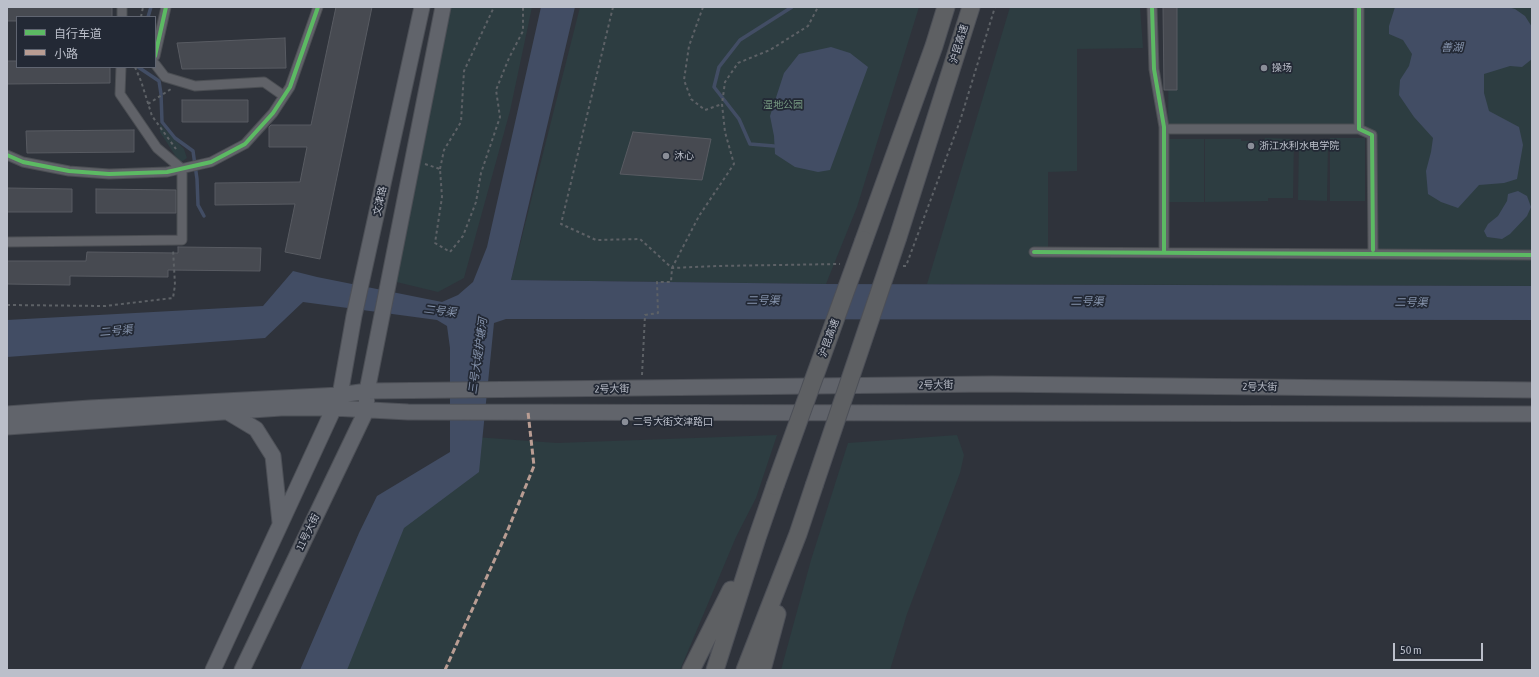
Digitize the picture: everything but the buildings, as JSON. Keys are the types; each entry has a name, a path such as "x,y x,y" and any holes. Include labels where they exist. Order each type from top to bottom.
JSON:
{"highway":[{"name":"沪昆高速","path":"715,670 756,538 934,46 946,7"},
{"name":"沪昆高速","path":"745,670 798,534 898,237 971,7"},
{"path":"762,670 798,534"},
{"path":"691,670 756,538"}],"main road":[{"name":"文津路","path":"336,402 422,7"},
{"path":"367,391 389,287 443,7"},
{"name":"2号大街","path":"336,402 367,391 992,384 1532,390"},
{"name":"11号大街","path":"242,670 366,411 367,391"},
{"path":"7,427 281,408 336,402"},
{"path":"213,670 336,402"},
{"path":"7,414 122,406 336,402 366,411 432,412 1532,414"},
{"path":"226,412 256,429 274,456 280,524"}],"street":[{"path":"156,46 158,25 166,7"},
{"path":"7,155 23,162 69,171 109,174 167,172 211,162 245,144 273,113 290,87 318,7"},
{"path":"1152,7 1154,69 1164,127 1164,253"},
{"path":"1359,7 1359,129"},
{"path":"156,65 165,77 195,86 264,82 284,96"},
{"path":"121,68 120,94 157,148 184,168"},
{"path":"1168,129 1359,129 1372,135 1373,250"},
{"path":"7,242 182,240 184,168"},
{"path":"1034,252 1532,255"}],"path":[{"path":"494,7 464,71 461,122 444,150 440,169 442,197 435,243 450,252 462,236 476,202 481,173 500,117 496,90 509,58 523,31 523,7"},
{"path":"613,7 561,224 596,240 640,239 672,268"},
{"path":"702,7 689,46 684,80 691,99 705,110 722,104"},
{"path":"642,388 645,315 658,313 658,282 671,282 672,268 699,216 734,164 726,132 722,104 726,82 738,63 770,50 808,26 818,7"},
{"path":"135,68 152,116 180,154 184,168"},
{"path":"148,104 169,91"},
{"path":"424,163 440,169"},
{"path":"7,305 105,306 173,298 175,285 172,240"}],"green space":[{"path":"451,7 532,7 510,111 464,278 438,292 384,279"},
{"name":"湿地公园","path":"580,7 919,7 857,207 826,284 511,280"},
{"name":"浙江水利水电学院","path":"1010,7 1140,7 1143,48 1077,49 1077,171 1048,172 1048,253 1372,255 1372,135 1359,129 1168,129 1169,7 1532,7 1532,286 927,284"},
{"path":"160,124 184,149 187,158 180,163 160,132"},
{"path":"1265,138 1294,139 1293,198 1268,198 1268,201 1205,202 1205,139 1241,139 1241,141 1264,141"},
{"path":"1330,138 1365,138 1365,201 1330,201"},
{"path":"1168,139 1204,139 1204,202 1168,202"},
{"path":"1299,141 1328,141 1327,201 1298,200"},
{"path":"777,435 756,498 736,537 680,670 322,670 382,512 475,437 557,443"},
{"path":"957,435 964,455 960,473 907,614 890,670 781,670 811,560 848,443"}],"water":[{"path":"541,7 575,7 511,280 826,284 1532,286 1532,320 506,319 494,323 479,472 404,528 347,670 300,670 359,533 377,496 450,452 450,348 447,326 437,320 303,302 265,338 7,357 7,320 263,306 293,271 442,302 458,295 473,282 487,247"},
{"name":"善湖","path":"1395,7 1508,7 1515,9 1525,16 1532,27 1532,59 1522,67 1510,66 1484,74 1484,93 1489,111 1519,127 1523,145 1517,179 1504,183 1479,185 1458,208 1441,202 1428,194 1426,171 1433,138 1414,117 1399,95 1400,80 1409,66 1412,54 1403,40 1389,34 1389,26"},
{"path":"831,47 850,53 868,67 830,170 818,172 795,167 775,154 774,136 770,116 784,73 799,54"},
{"path":"1518,191 1527,196 1531,207 1527,216 1510,234 1502,239 1487,237 1484,231 1488,224 1498,216 1507,201 1508,194"}],"waterway":[{"path":"148,16 151,7"},
{"path":"774,146 750,144 739,119 714,87 719,67 740,40 792,7"},
{"path":"140,68 159,81 162,122 175,138 193,151 197,179 198,205 204,216"}],"marked path":[{"path":"445,670 507,532 534,466 528,412"}],"cycle path":[{"path":"156,52 166,7"},
{"path":"7,155 23,162 69,171 109,174 167,172 211,162 245,144 273,113 290,87 318,7"},
{"path":"1152,7 1154,69 1164,127 1164,253"},
{"path":"1359,7 1359,129 1372,135 1373,250"},
{"path":"1034,252 1532,255"}],"place":[{"name":"操场","path":"1264,68"},
{"name":"浙江水利水电学院","path":"1251,146"},
{"name":"沐心","path":"666,156"},
{"name":"二号大街文津路口","path":"625,422"}],"water label":[{"name":"二号渠","path":"763,301"},
{"name":"二号渠","path":"1087,302"},
{"name":"二号渠","path":"1411,303"},
{"name":"二号渠","path":"440,311"},
{"name":"二号渠","path":"116,331"},
{"name":"三号大堤护塘河","path":"478,356"}]}
